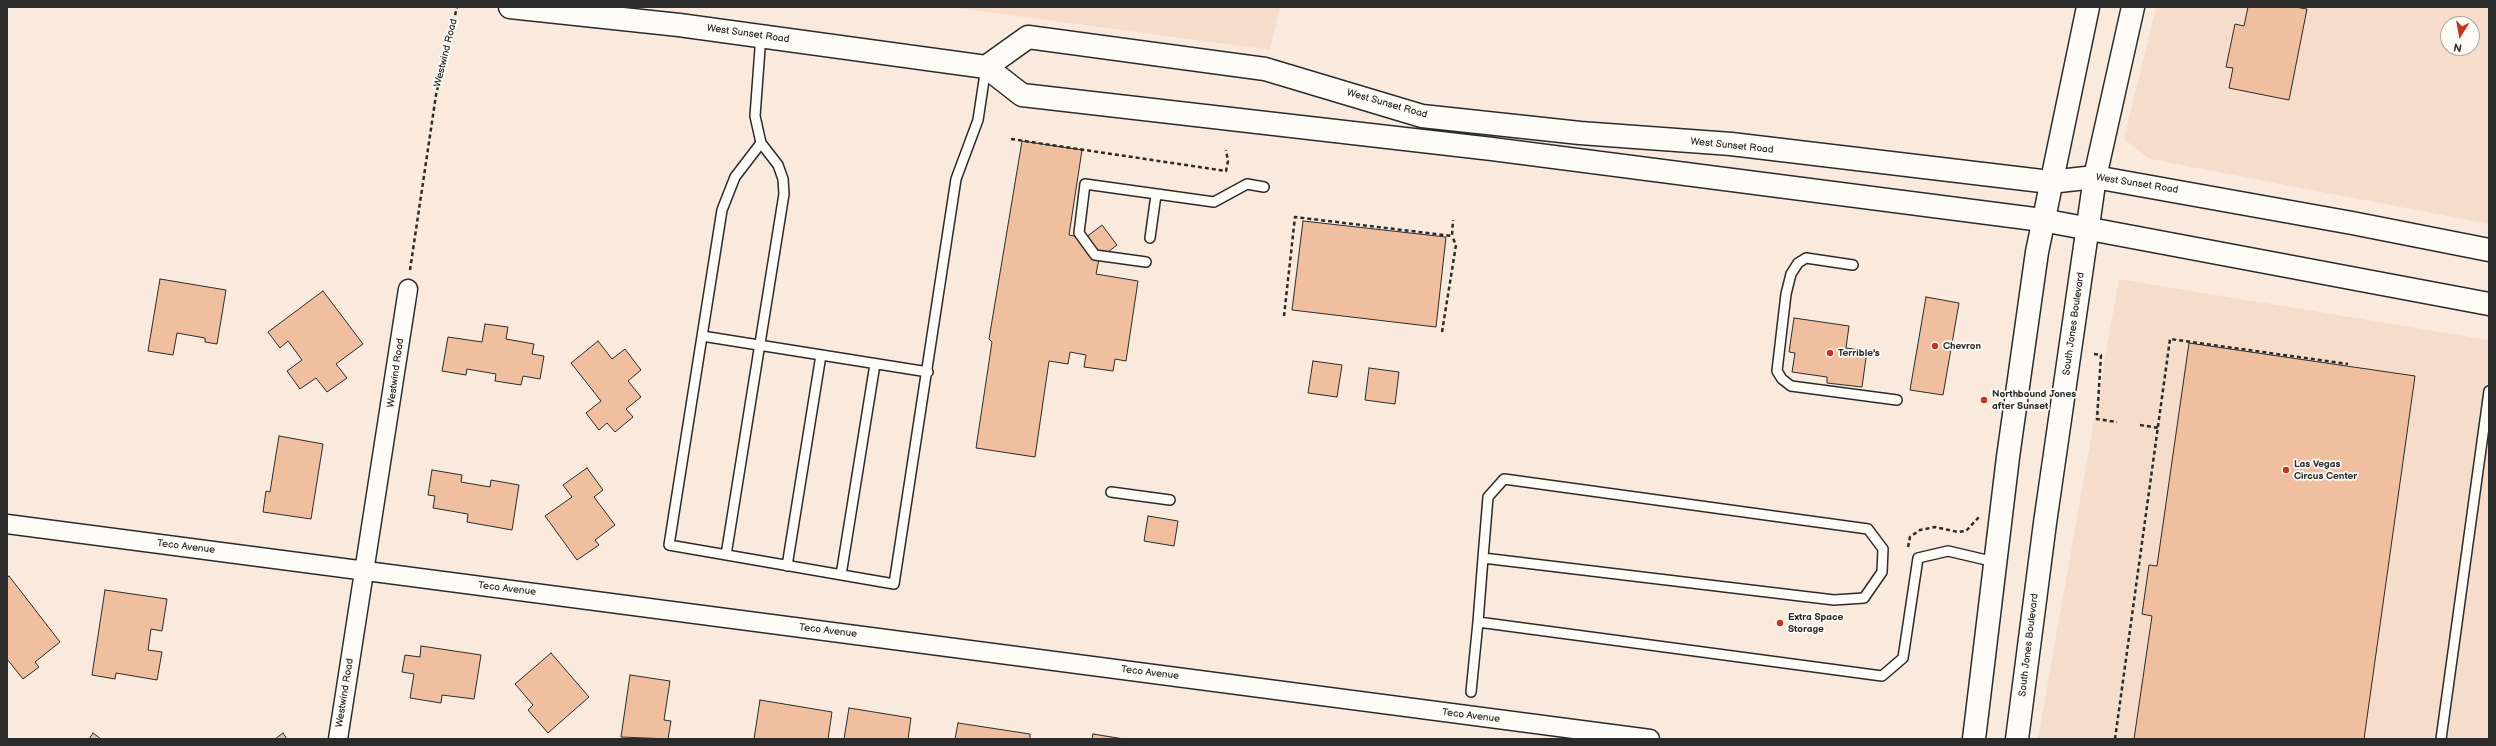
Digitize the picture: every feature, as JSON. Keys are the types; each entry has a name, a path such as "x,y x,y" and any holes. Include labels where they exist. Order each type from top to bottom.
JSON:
{"main road":[{"name":"West Sunset Road","path":"510,7 761,35 986,67 1022,95 1492,149 2042,220 2088,227 2489,304"},
{"path":"1974,739 2008,457 2042,220 2088,7"},
{"name":"South Jones Boulevard","path":"2017,739 2041,551 2095,177 2133,7"},
{"name":"West Sunset Road","path":"986,67 1028,37 1265,69 1422,116 1580,133 1731,144 2050,182 2095,177 2337,220 2489,250"}],"street":[{"name":"Westwind Road","path":"338,739 408,289"},
{"name":"Teco Avenue","path":"7,524 1650,739"}],"lane":[{"path":"726,555 784,194 783,179 778,164 761,143 755,116 761,35"},
{"path":"761,143 735,177 722,210 669,545 894,584 928,372 956,179 978,120 986,67"},
{"path":"1146,262 1095,255 1079,233 1085,184 1214,202 1247,184 1264,187"},
{"path":"1150,238 1156,195"},
{"path":"1853,265 1806,258 1798,263 1791,274 1786,294 1777,371 1782,379 1791,386 1897,400"},
{"path":"702,336 928,372"},
{"path":"787,566 821,355"},
{"path":"841,575 875,364"},
{"path":"2442,739 2489,394"},
{"path":"1471,692 1478,622 1482,558 1488,497 1504,479 1868,529 1883,549 1882,572 1864,598 1834,600 1482,558"},
{"path":"1112,492 1170,500"},
{"path":"1478,622 1882,676 1903,658 1918,558 1948,551 1996,562"}],"path":[{"name":"Westwind Road","path":"408,289 436,95 457,7"},
{"path":"1011,139 1226,171 1228,161 1226,150"},
{"path":"1284,316 1295,217 1452,236"},
{"path":"1442,332 1456,245 1452,236 1453,220"},
{"path":"2115,739 2159,428 2170,339 2348,364"},
{"path":"2094,354 2101,355 2097,419 2117,422"},
{"path":"2140,425 2159,428"}],"shaded area":[{"path":"950,7 1280,7 1270,50"},
{"path":"2156,7 2489,7 2489,224 2150,159 2124,139"},
{"path":"2119,279 2489,340 2489,739 2038,739"}],"building":[{"path":"2248,7 2295,7 2307,9 2289,100 2229,88 2233,68 2226,67 2235,24 2244,26"},
{"path":"1022,141 1082,150 1069,235 1085,238 1102,225 1117,245 1099,259 1096,274 1138,281 1126,361 1115,359 1113,371 1084,367 1086,355 1070,352 1068,364 1049,361 1035,457 976,448 992,342 989,339"},
{"path":"1303,221 1446,237 1436,327 1292,310"},
{"path":"160,279 226,290 217,344 205,342 205,338 177,333 173,355 148,351"},
{"path":"323,291 363,344 336,364 347,378 327,392 316,378 300,389 287,371 302,360 288,341 280,348 268,332"},
{"name":"Chevron","path":"1926,297 1959,303 1943,395 1910,390"},
{"name":"Terrible's","path":"1794,318 1849,326 1846,348 1867,351 1862,387 1827,383 1827,377 1792,372 1795,353 1789,352"},
{"path":"485,324 508,327 506,339 534,344 532,354 544,356 540,379 523,376 521,385 495,381 496,374 467,369 466,375 442,371 448,337 482,342"},
{"path":"598,341 612,359 625,349 641,370 628,381 641,397 626,409 633,417 615,432 607,423 599,430 586,413 601,401 571,363"},
{"name":"Las Vegas Circus Center","path":"2189,343 2415,376 2364,739 2134,739 2152,616 2142,614 2149,565 2157,566"},
{"path":"1313,361 1342,365 1337,397 1308,393"},
{"path":"1369,368 1399,372 1395,404 1365,400"},
{"path":"279,436 323,444 311,519 263,512 266,491 270,492"},
{"path":"587,468 603,490 594,497 615,525 595,540 599,545 577,560 545,516 572,497 563,485"},
{"path":"432,470 462,475 461,482 490,487 491,480 519,485 512,530 467,522 468,514 433,508 435,496 428,495"},
{"path":"1148,516 1178,521 1174,546 1144,541"},
{"path":"9,576 60,642 35,662 39,667 23,679 7,659 7,578"},
{"path":"105,590 167,599 162,631 151,629 148,650 162,652 157,680 116,673 115,679 92,675"},
{"path":"421,646 481,655 474,699 442,695 441,703 410,698 414,674 402,672 405,655 420,657"},
{"path":"551,653 589,697 548,733 528,710 533,705 515,684"},
{"path":"630,675 670,681 664,720 671,721 668,739 621,737"},
{"path":"760,700 832,712 828,739 754,739"},
{"path":"849,708 911,718 908,739 844,739"},
{"path":"958,723 1030,734 1030,739 955,739"},
{"path":"93,733 101,739 89,739"},
{"path":"283,733 287,739 275,739"},
{"path":"1093,734 1124,739 1092,739"}],"place":[{"name":"Chevron","path":"1935,346"},
{"name":"Terrible's","path":"1830,353"},
{"name":"Northbound Jones after Sunset","path":"1984,400"},
{"name":"Las Vegas Circus Center","path":"2286,470"},
{"name":"Extra Space Storage","path":"1780,623"}]}
